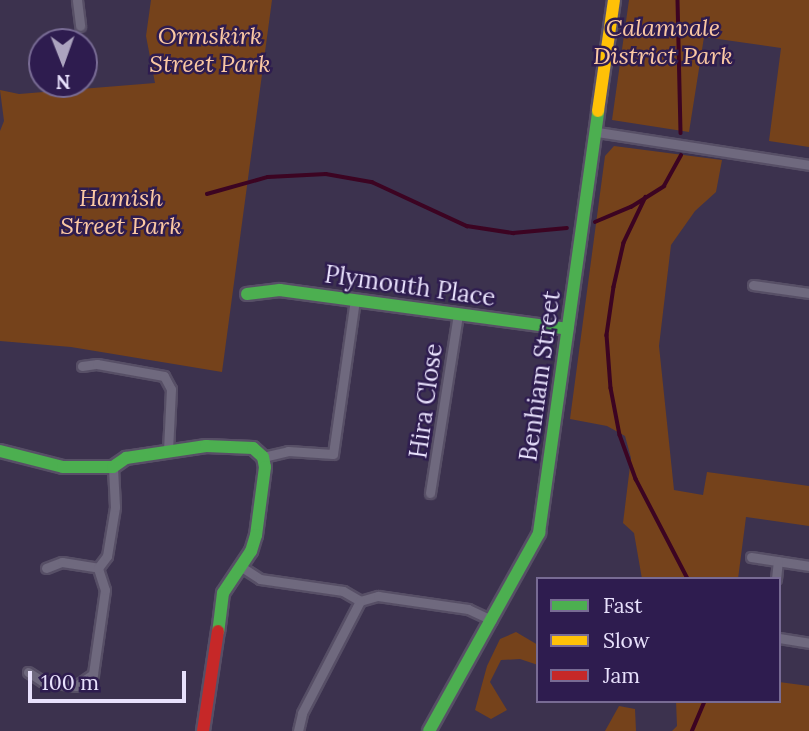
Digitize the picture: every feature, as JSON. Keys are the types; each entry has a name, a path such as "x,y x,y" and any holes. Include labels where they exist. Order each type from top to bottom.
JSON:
{"street":[{"path":"76,0 80,26"},
{"name":"Benhiam Street","path":"429,731 539,533 614,0"},
{"path":"597,132 809,164"},
{"path":"753,285 809,293"},
{"name":"Plymouth Place","path":"247,294 280,289 567,329"},
{"path":"0,451 63,467 113,467 126,458 168,451 240,445 262,457 288,451 333,454 355,300"},
{"name":"Hira Close","path":"430,493 458,314"},
{"path":"82,366 97,364 164,376 171,389 168,451"},
{"path":"203,731 223,593 256,535 265,467 262,457"},
{"path":"98,568 107,556 113,527 113,467"},
{"path":"751,557 809,566"},
{"path":"776,577 778,561"},
{"path":"46,568 62,562 98,568"},
{"path":"240,566 260,579 343,591 360,601"},
{"path":"28,672 41,681 76,686 86,683 93,674 105,590 98,568"},
{"path":"298,731 302,713 360,601 377,596 456,607 492,620"},
{"path":"781,638 809,643"}],"green space":[{"name":"Hamish Street Park","path":"151,0 272,0 222,372 71,347 0,341 0,131 4,121 0,90 28,93 28,98 98,98 98,88 155,83 146,36"},
{"name":"Calamvale District Park","path":"629,0 809,0 809,147 769,141 781,48 704,37 689,132 612,120"},
{"path":"614,146 722,160 716,192 695,211 671,245 659,346 674,490 703,495 707,472 809,486 809,526 746,517 738,577 642,577 634,533 623,523 631,458 625,436 607,426 570,419 605,156"},
{"path":"516,632 536,644 536,664 520,659 501,660 490,682 507,710 491,719 475,710 487,666 500,639"},
{"path":"781,682 809,686 809,731 672,731 677,726 676,703 781,703"},
{"path":"619,706 635,709 636,731 605,731"}],"waterway":[{"path":"678,0 681,133"},
{"path":"595,222 631,207 664,186 681,155"},
{"path":"207,194 268,177 326,174 372,182 467,226 513,233 567,228"},
{"path":"646,197 624,243 614,287 607,335 611,388 620,435 636,479 687,577"},
{"path":"692,731 704,703"}],"traffic: fast":[{"path":"429,731 539,533 598,111"},
{"path":"247,294 280,290 567,329"},
{"path":"0,451 63,467 113,467 126,458 206,446 253,448 263,457 265,467 256,535 251,551 223,593 218,631"}],"traffic: slow":[{"path":"598,111 614,0"}],"traffic: jam":[{"path":"203,731 218,631"}],"park label":[{"name":"Ormskirk Street Park","path":"210,50"}]}
